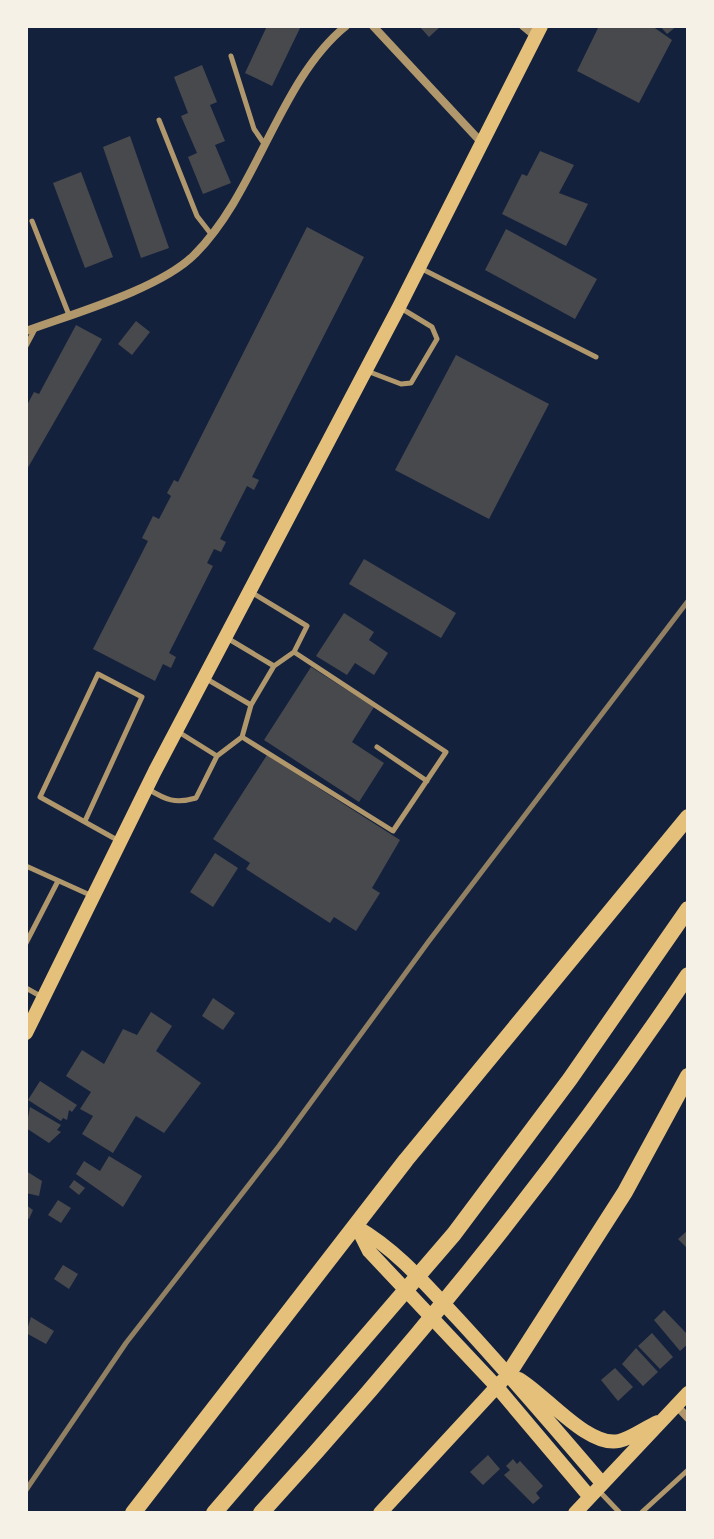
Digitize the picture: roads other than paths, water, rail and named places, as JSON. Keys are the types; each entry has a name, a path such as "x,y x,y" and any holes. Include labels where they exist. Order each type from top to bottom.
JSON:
{"highway":[{"path":"133,1513 406,1160 688,817"},
{"path":"214,1513 454,1234 688,909"},
{"path":"261,1513 390,1367 482,1255 688,975"},
{"path":"509,1373 625,1192 688,1076"}],"main road":[{"path":"26,1033 176,731 366,371 538,31"},
{"path":"357,1227 385,1244 407,1264 509,1373 596,1489"},
{"path":"357,1227 369,1251 596,1489"},
{"path":"380,1513 509,1373"},
{"path":"509,1373 534,1387 586,1432 602,1439 618,1442 658,1422"},
{"path":"575,1513 688,1393"}],"street":[{"path":"26,331 175,270 211,235 303,79 335,35 346,26"},
{"path":"373,26 481,142"},
{"path":"523,26 538,31"},
{"path":"676,1404 688,1418"}],"lane":[{"path":"231,56 254,129 266,145"},
{"path":"159,120 197,216 211,235"},
{"path":"32,221 69,315"},
{"path":"419,268 596,357"},
{"path":"366,371 401,384 411,383 437,339 432,327 399,307"},
{"path":"26,346 36,327"},
{"path":"147,788 167,801 181,803 196,798 217,756 242,737 251,705 274,666 294,652 307,626 250,591"},
{"path":"226,637 274,666"},
{"path":"242,737 393,831 446,752 294,652"},
{"path":"85,821 142,697 98,674 40,797 120,842"},
{"path":"204,678 251,705"},
{"path":"176,731 217,756"},
{"path":"377,747 427,781"},
{"path":"26,866 92,896"},
{"path":"26,943 58,881"},
{"path":"36,908 42,911"},
{"path":"28,923 34,927"},
{"path":"26,988 42,997"},
{"path":"641,1513 688,1470"},
{"path":"596,1489 620,1513"}],"railway":[{"path":"26,1490 126,1343 279,1146 429,941 688,601"}]}
